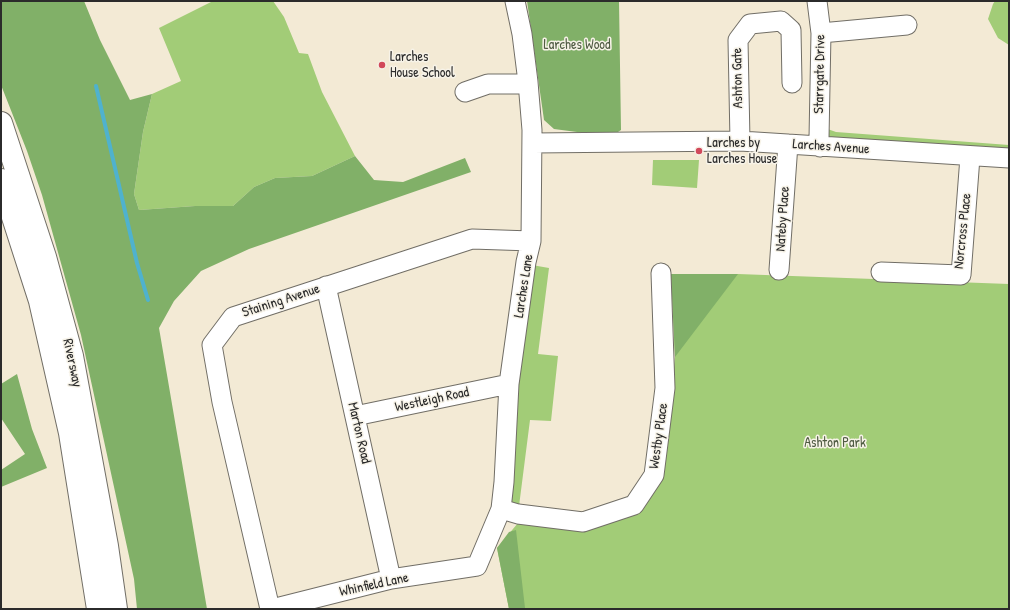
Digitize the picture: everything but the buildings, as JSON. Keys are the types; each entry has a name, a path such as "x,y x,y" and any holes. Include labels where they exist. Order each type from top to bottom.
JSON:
{"highway":[{"name":"Riversway","path":"1,123 45,256 72,356 107,546 116,609"},
{"name":"Riversway","path":"1,180 42,308 70,433 98,609"}],"street":[{"name":"Larches Lane","path":"477,566 500,508 504,482 510,384 526,262 531,241 533,143 522,34 515,1"},
{"name":"Starrgate Drive","path":"817,1 821,33 820,147"},
{"name":"Ashton Gate","path":"740,141 738,40 750,24 781,21 791,30 792,83"},
{"path":"821,33 907,25"},
{"path":"792,62 820,61"},
{"path":"465,92 488,84 518,84 528,82"},
{"name":"Larches Avenue","path":"533,143 740,141 970,157 1009,158"},
{"name":"Nateby Place","path":"779,270 788,144"},
{"name":"Norcross Place","path":"881,272 961,275 970,157"},
{"name":"Staining Avenue","path":"271,609 222,402 212,345 233,317 326,286 472,239 531,241"},
{"name":"Westby Place","path":"500,508 518,514 583,522 634,505 654,475 665,388 661,273"},
{"name":"Marton Road","path":"326,286 392,579"},
{"name":"Westleigh Road","path":"355,416 510,384"},
{"name":"Whinfield Lane","path":"271,609 392,579 477,566"}],"green space":[{"path":"1,1 84,1 100,40 130,100 152,94 143,132 134,194 139,210 195,206 233,206 254,187 275,178 312,176 355,156 374,180 403,182 465,158 471,172 249,249 201,271 174,301 159,328 207,609 137,609 134,579 81,335 42,195 27,151 1,85"},
{"path":"213,1 273,1 284,17 299,53 308,54 322,92 355,156 312,176 275,178 254,187 233,206 195,206 139,210 134,194 143,132 152,94 181,81 159,28"},
{"name":"Larches Wood","path":"527,1 619,1 621,130 615,134 600,135 554,129 544,120"},
{"path":"995,1 1009,1 1009,45 998,38 988,19"},
{"path":"819,126 836,132 1009,145 1009,158 820,147"},
{"path":"653,160 699,160 697,188 652,185"},
{"path":"526,264 549,268 538,354 558,356 551,421 530,420 518,514 501,509"},
{"name":"Ashton Park","path":"671,274 738,274 1009,284 1009,609 509,609 497,548 518,523 590,527 627,518 639,511 672,387 675,357"},
{"path":"671,274 738,274 675,357"},
{"path":"17,374 32,429 47,468 1,487 1,470 25,454 1,418 1,384"},
{"path":"516,530 526,609 509,609 497,548 509,532"}],"waterway":[{"path":"96,86 137,263 148,300"}],"place":[{"name":"Larches House School","path":"382,65"},
{"name":"Larches by Larches House","path":"699,151"}]}
